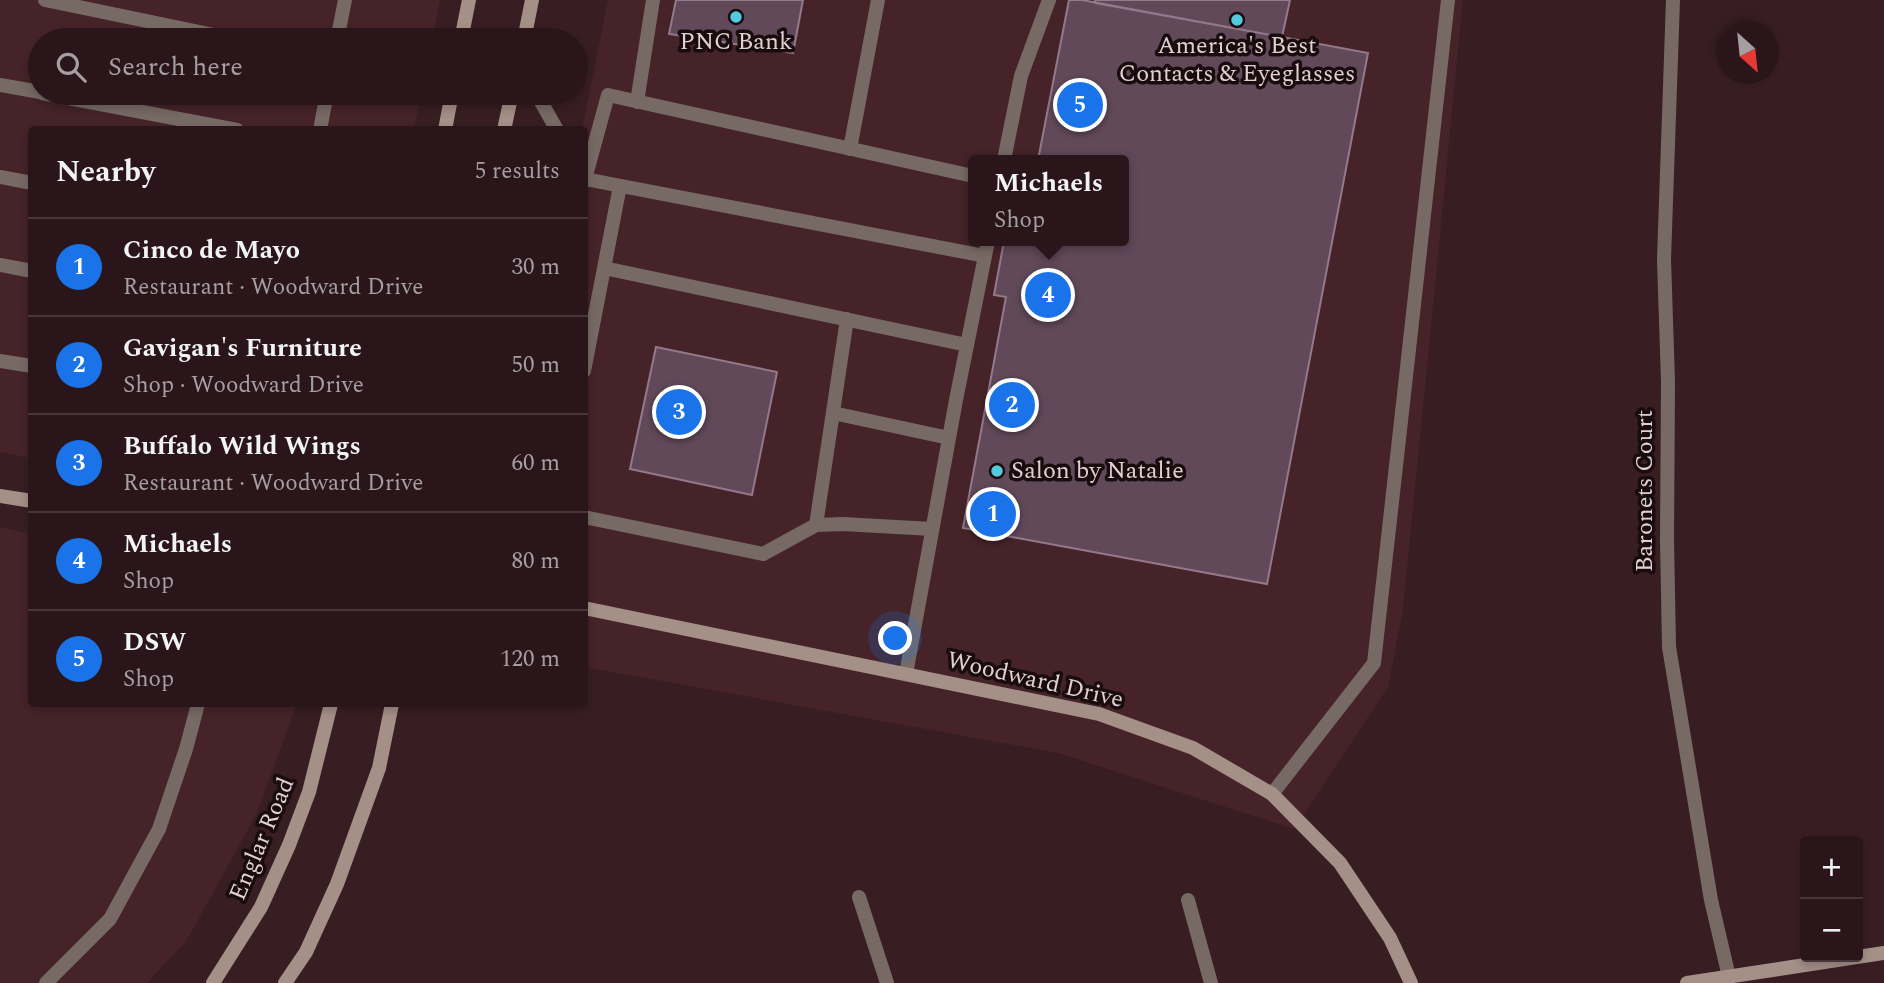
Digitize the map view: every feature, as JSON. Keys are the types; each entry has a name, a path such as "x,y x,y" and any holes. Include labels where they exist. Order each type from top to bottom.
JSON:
{"street":[{"path":"45,0 180,28"},
{"path":"339,28 345,0"},
{"path":"463,28 469,0"},
{"path":"526,28 532,0"},
{"path":"637,102 653,0"},
{"path":"850,149 878,0"},
{"path":"1005,155 1021,76 1048,0"},
{"path":"1272,794 1374,663 1448,0"},
{"name":"Baronets Court","path":"1673,0 1664,259 1670,647 1711,901 1729,976"},
{"path":"0,85 28,90"},
{"path":"588,150 608,95 968,175"},
{"path":"105,105 216,126"},
{"path":"321,126 325,105"},
{"path":"446,126 450,105"},
{"path":"505,126 509,105"},
{"path":"543,105 555,126"},
{"path":"0,177 28,182"},
{"path":"588,180 985,257"},
{"path":"588,350 620,186"},
{"path":"906,674 987,246"},
{"path":"0,265 28,270"},
{"path":"604,268 967,345"},
{"path":"816,525 847,319"},
{"path":"0,361 28,365"},
{"path":"833,413 949,438"},
{"path":"0,496 28,500"},
{"path":"588,518 763,554 816,525 933,529"},
{"name":"Woodward Drive","path":"588,609 1099,714 1193,748 1272,794 1340,863 1390,937 1410,983"},
{"path":"46,983 110,919 159,829 197,707"},
{"name":"Englar Road","path":"213,983 261,906 289,845 309,792 330,707"},
{"path":"285,983 306,952 337,884 379,768 391,707"},
{"path":"859,897 887,983"},
{"path":"1188,900 1211,983"},
{"path":"1688,983 1884,953"}],"shaded area":[{"path":"0,0 440,0 434,28 28,28 28,105 419,105 415,126 28,126 28,457 0,452"},
{"path":"608,0 1463,0 1403,610 1388,687 1294,829 1058,753 588,668 588,126 583,126"},
{"path":"0,527 28,533 28,707 296,707 256,815 187,940 147,983 0,983"}],"building":[{"name":"PNC Bank","path":"676,0 803,0 793,53 669,34"},
{"path":"1069,0 1082,0 1368,53 1267,584 963,528 1006,297 994,295 1003,246 1129,246 1129,155 1039,155"},
{"name":"America's Best Contacts & Eyeglasses","path":"1095,0 1290,0 1282,37 1095,3"},
{"path":"656,347 777,372 752,495 630,469"}],"place":[{"name":"PNC Bank","path":"736,17"},
{"name":"America's Best Contacts & Eyeglasses","path":"1237,20"},
{"name":"DSW","path":"1080,105"},
{"name":"Michaels","path":"1048,295"},
{"name":"Gavigan's Furniture","path":"1012,405"},
{"name":"Buffalo Wild Wings","path":"679,412"},
{"name":"Salon by Natalie","path":"997,471"},
{"name":"Cinco de Mayo","path":"993,514"}]}
